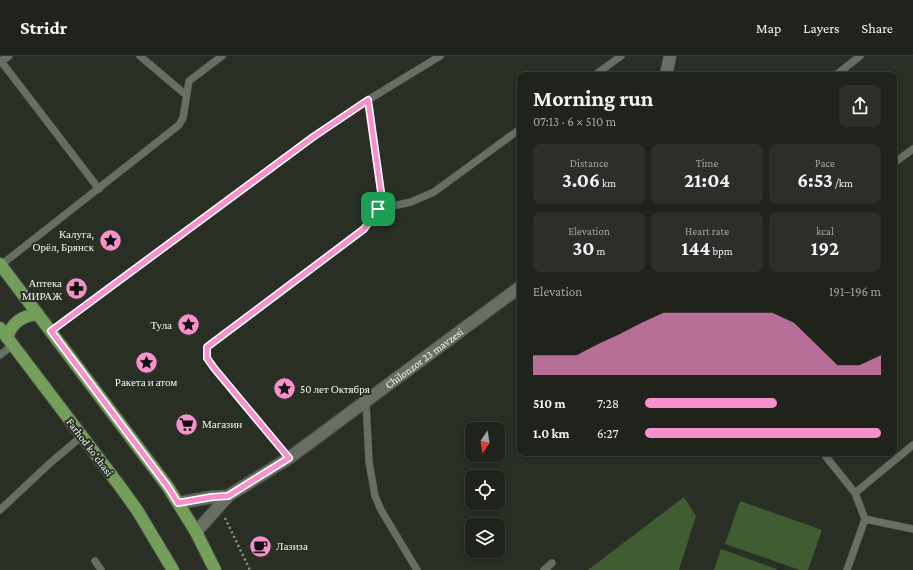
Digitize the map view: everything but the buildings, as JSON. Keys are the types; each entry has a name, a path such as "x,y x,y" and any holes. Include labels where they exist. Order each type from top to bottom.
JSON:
{"main road":[{"path":"0,266 51,331 168,487 196,532 215,570"},
{"path":"7,337 17,320 26,316 38,314"},
{"name":"Farhod ko'chasi","path":"7,337 137,510 173,570"}],"street":[{"path":"667,72 670,56"},
{"name":"Chilonzor 23 mavzesi","path":"196,532 228,496 289,458 517,289"},
{"name":"Chilonzor 23 mavzesi","path":"178,503 212,497 228,496"}],"lane":[{"path":"9,56 0,61 99,189"},
{"path":"140,56 186,95"},
{"path":"0,266 179,125 183,118 189,81 222,56"},
{"path":"51,331 313,137 368,100 440,56"},
{"path":"599,72 621,56"},
{"path":"840,72 860,56"},
{"path":"289,458 214,368 207,358 207,347 364,229 378,209 381,192 368,100"},
{"path":"378,209 412,202 434,192 517,131"},
{"path":"897,161 913,149"},
{"path":"0,355 7,337"},
{"path":"366,402 369,462 375,496 380,510 417,570"},
{"path":"0,510 49,464 82,436"},
{"path":"855,493 913,445"},
{"path":"825,456 855,493 865,519 847,570"},
{"path":"865,519 913,529"},
{"path":"95,561 101,570"},
{"path":"544,570 552,563"}],"path":[{"path":"220,506 250,570"}],"green space":[{"path":"684,497 696,516 679,570 588,570"},
{"path":"740,501 822,530 808,570 800,570 725,544"},
{"path":"721,549 779,570 714,570"}],"place":[{"name":"Калуга, Орёл, Брянск","path":"110,240"},
{"name":"Аптека МИРАЖ","path":"77,289"},
{"name":"Тула","path":"188,325"},
{"name":"Ракета и атом","path":"146,362"},
{"name":"50 лет Октября","path":"284,389"},
{"name":"Магазин","path":"187,424"},
{"name":"Лазиза","path":"261,546"}],"route":[{"path":"368,100 381,192 378,209 364,229 207,347 207,358 214,368 289,458 228,496 212,497 178,503 168,487 51,331 313,137 368,100"}]}
